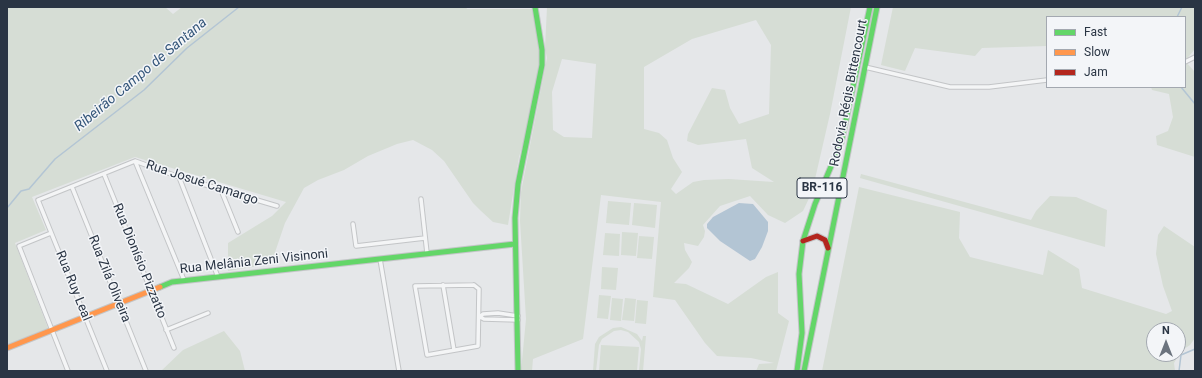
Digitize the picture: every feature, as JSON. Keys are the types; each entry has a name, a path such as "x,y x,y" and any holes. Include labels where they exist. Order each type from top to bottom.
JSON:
{"main road":[{"path":"518,371 518,318 515,244 517,193 542,64 542,50 535,7"},
{"name":"Rodovia Régis Bittencourt","path":"797,371 802,333 799,274 803,241 815,204 841,143 870,7"},
{"name":"Rodovia Régis Bittencourt","path":"804,371 877,7"},
{"path":"803,241 818,236 825,240 828,250"},
{"name":"Rua Melânia Zeni Visinoni","path":"7,348 150,290 184,280 515,244"}],"street":[{"path":"1186,62 1195,57"},
{"path":"865,67 950,87 989,87 1046,80"},
{"path":"135,161 184,280"},
{"name":"Rua Josué Camargo","path":"38,200 135,161 179,177 277,206"},
{"name":"Rua Dionísio Pizzatto","path":"104,174 174,348"},
{"path":"179,177 218,276"},
{"name":"Rua Zilá Oliveira","path":"72,187 146,371"},
{"path":"221,190 238,232"},
{"path":"421,199 427,253"},
{"name":"Rua Ruy Leal","path":"38,200 107,371"},
{"path":"353,224 356,246 425,238"},
{"path":"52,233 19,246 67,371"},
{"path":"380,259 399,371"},
{"path":"443,285 454,350"},
{"path":"415,286 477,286 479,289 480,317 478,346 427,355 415,286"},
{"path":"166,330 208,313"},
{"path":"480,317 483,314 498,313 518,318"},
{"path":"480,317 484,319 518,318"}],"shaded area":[{"path":"7,7 165,7 173,14 182,7 466,7 467,9 532,9 541,59 529,124 519,157 508,225 493,222 473,203 444,161 432,150 413,140 397,144 368,156 344,170 318,180 304,188 285,223 271,264 228,271 228,243 272,216 286,202 135,157 32,197 46,230 15,243 48,328 7,345"},
{"path":"547,7 851,7 830,114 812,192 803,211 785,223 768,215 750,196 720,206 703,225 705,231 704,237 698,246 684,243 685,250 692,262 689,268 674,283 686,284 728,304 766,277 778,272 778,313 789,321 776,371 756,371 759,364 774,363 751,358 717,356 705,343 675,300 653,297 661,202 601,195 583,339 533,359 532,371 521,371 526,319 520,221 521,192 547,58 545,48","holes":["756,20 771,45 769,114 739,124 730,108 725,90 712,88 688,134 687,141 698,145 746,139 752,168 774,182 729,179 704,180 693,182 676,194 671,189 682,172 673,158 667,140 659,133 644,129 644,67 692,39","562,59 596,64 592,138 564,137 553,130 552,92"]},
{"path":"893,7 1195,7 1195,49 1186,60 1186,16 1046,16 1046,46 982,48 975,56 915,48 905,71 881,65"},
{"path":"1186,62 1195,72 1195,157 1157,145 1156,136 1168,131 1173,117 1169,94 1152,90 1151,88 1186,88"},
{"path":"861,174 1031,220 1036,211 1050,196 1076,197 1107,210 1105,247 860,178"},
{"path":"859,187 960,212 959,238 970,257 1043,275 1048,250 1079,269 1082,288 1166,314 1172,311 1163,286 1156,254 1158,235 1164,226 1195,247 1195,338 1186,348 1186,322 1146,322 1146,362 1175,362 1175,371 822,371"},
{"path":"608,201 631,203 629,225 606,223"},
{"path":"634,203 657,205 655,228 632,225"},
{"path":"622,232 638,233 636,256 621,255"},
{"path":"605,233 620,234 619,256 603,255"},
{"path":"639,236 654,237 652,259 637,258"},
{"path":"602,267 618,268 616,290 601,289"},
{"path":"599,295 611,296 608,319 597,318"},
{"path":"612,298 623,299 621,321 610,320"},
{"path":"625,298 636,299 634,321 622,320"},
{"path":"637,300 648,301 646,324 635,323"},
{"path":"621,327 637,334 642,341 643,336 646,336 643,371 639,371 641,349 639,342 628,332 621,330 614,331 602,339 599,345 596,371 593,371 595,344 599,337 613,328"},
{"path":"224,331 240,351 245,371 161,371 183,350"},
{"path":"601,345 639,347 637,371 599,371"}],"water":[{"path":"739,203 753,204 768,222 768,231 762,247 755,259 750,261 720,241 707,228 707,224 713,217"}],"waterway":[{"name":"Ribeirão Campo de Santana","path":"7,208 21,191 29,189 55,159 144,90 187,48 239,7"},
{"path":"1178,16 1182,7"},
{"path":"1182,88 1195,104"},
{"path":"1179,371 1181,355 1195,349"}],"traffic: fast":[{"path":"518,371 515,218 518,184 542,65 542,50 535,7"},
{"path":"797,371 802,333 799,274 803,241 815,204 841,143 870,7"},
{"path":"804,371 877,7"},
{"path":"160,287 172,282 515,244"}],"traffic: slow":[{"path":"7,348 160,287"}],"traffic: jam":[{"path":"803,241 817,236 825,240 828,248"}]}
